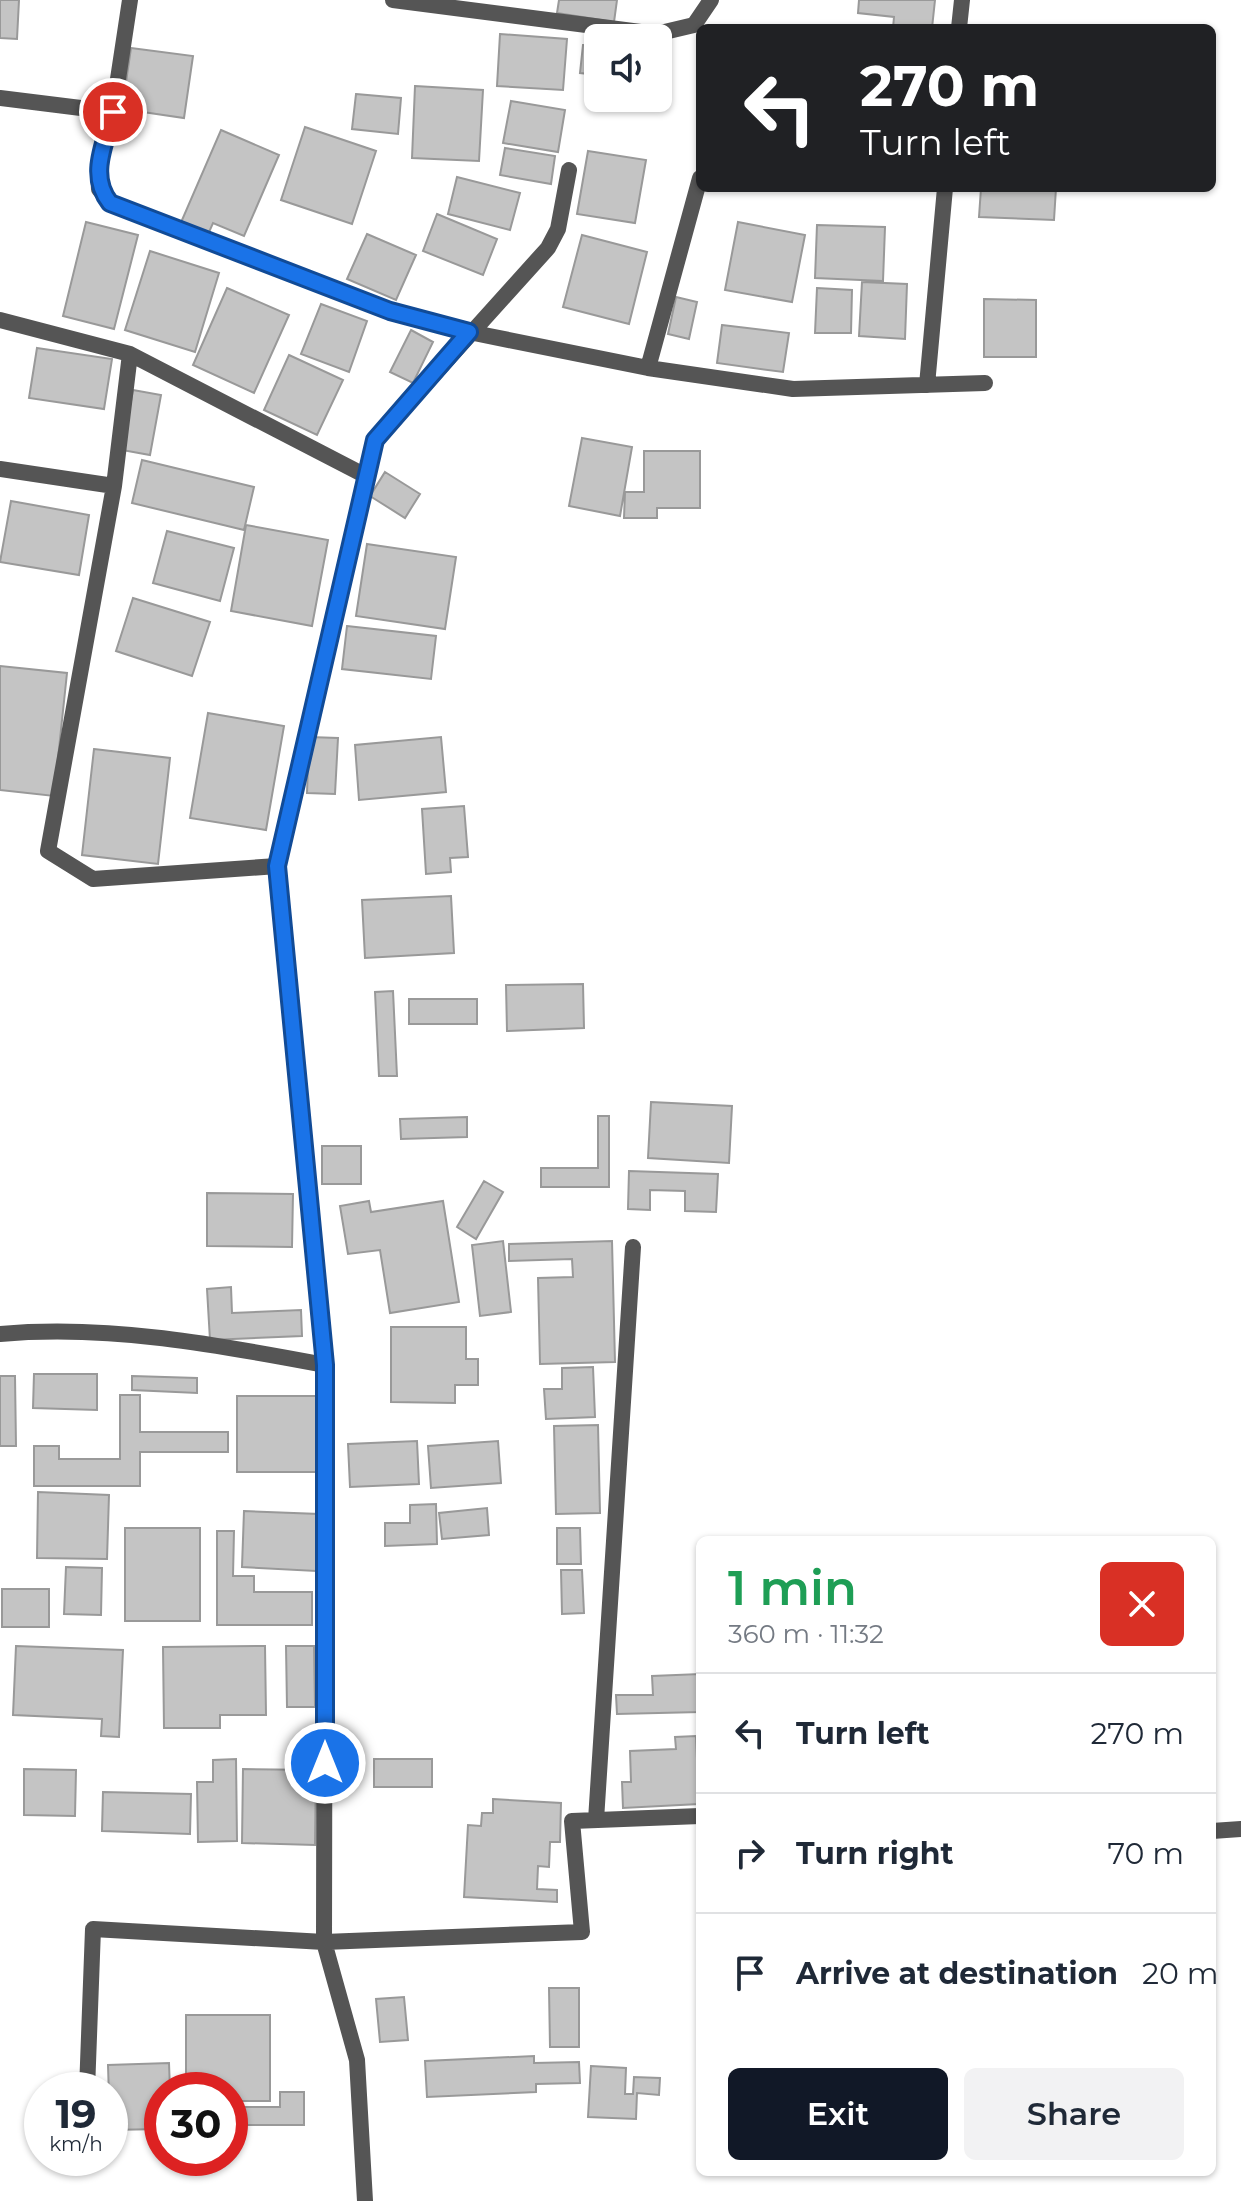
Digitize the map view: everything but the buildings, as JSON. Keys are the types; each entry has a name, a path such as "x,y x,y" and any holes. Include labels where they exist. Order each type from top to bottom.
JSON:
{"street":[{"path":"130,0 113,112 98,171 99,189 110,203 390,311 469,332 648,368 793,389 985,383"},
{"path":"393,0 508,7 656,34 694,25 711,0"},
{"path":"959,24 962,0"},
{"path":"0,98 113,112"},
{"path":"365,2201 357,2060 324,1942 325,1365 277,866 375,440 469,332 548,248 558,229 569,170"},
{"path":"648,368 696,192"},
{"path":"927,385 945,192"},
{"path":"0,320 130,354 366,476"},
{"path":"130,354 114,486 48,851 93,879 277,866"},
{"path":"0,469 114,486"},
{"path":"596,1820 633,1247"},
{"path":"0,1334 59,1328 245,1350 325,1365"},
{"path":"88,2072 93,1929 324,1942 582,1932 572,1821 696,1816"},
{"path":"1216,1831 1241,1829"}],"route":[{"path":"113,112 98,171 99,189 110,203 390,311 469,332 375,440 277,866 325,1365 325,1763"}]}
